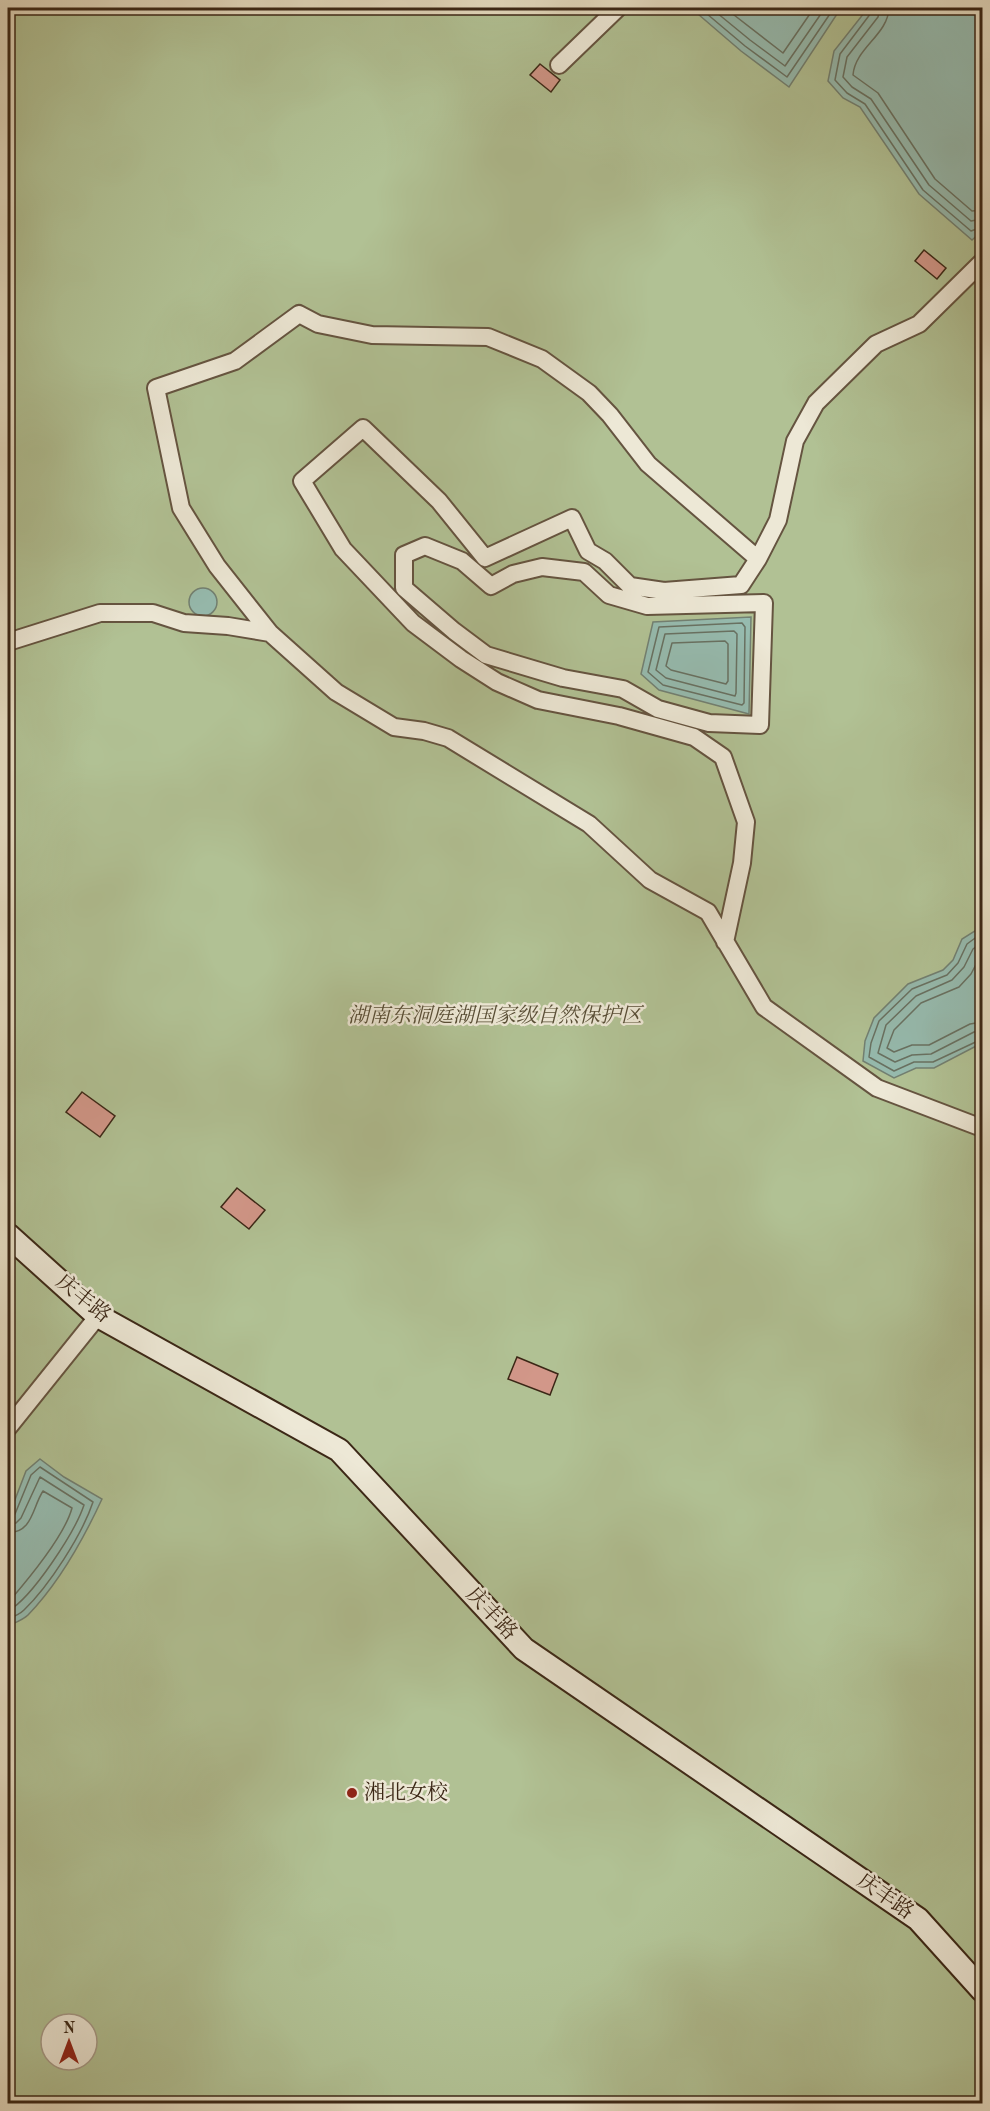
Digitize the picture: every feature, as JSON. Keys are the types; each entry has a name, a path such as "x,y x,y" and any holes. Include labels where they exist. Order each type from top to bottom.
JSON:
{"street":[{"path":"559,64 618,8"},
{"path":"725,942 742,863 746,822 723,757 694,737 619,716 538,700 497,682 461,659 413,623 343,549 302,481 363,429 439,501 485,558 573,518 588,551 604,561 630,586 664,591 741,585 758,559 778,520 795,441 816,404 876,345 919,324 982,262"},
{"path":"758,559 648,464 610,415 589,393 542,359 488,337 372,335 318,324 300,314 235,361 156,388 181,508 217,566 270,633 336,692 394,727 424,730 448,738 589,824 650,880 708,912 764,1007 877,1088 982,1128"},
{"path":"425,546 462,561 491,586 513,574 542,567 584,572 609,595 647,606 764,603 760,725 709,723 658,709 623,689 563,678 486,655 404,588 404,555 425,546"},
{"path":"8,642 100,613 153,613 183,623 228,626 270,633"},
{"name":"庆丰路","path":"8,1234 98,1316 339,1450 524,1649 918,1919 982,1990"},
{"path":"8,1428 98,1316"}],"green space":[{"name":"湖南东洞庭湖国家级自然保护区","path":"8,8 982,8 982,2103 8,2104"}],"water":[{"path":"691,8 841,8 789,87 741,51"},
{"path":"868,8 982,8 982,231 972,240 919,194 860,107 843,98 828,81 834,51"},
{"path":"203,588 213,592 217,602 213,612 203,616 193,612 189,602 193,592"},
{"path":"751,617 749,714 659,690 641,674 653,622"},
{"path":"981,927 982,1043 934,1068 916,1068 894,1078 863,1061 865,1041 874,1018 908,984 943,970 953,960 962,939"},
{"path":"40,1459 64,1477 102,1499 79,1545 50,1589 28,1615 8,1626 8,1518 26,1471"}],"building":[{"path":"540,64 560,80 551,92 530,75"},
{"path":"924,250 946,268 937,279 915,261"},
{"path":"82,1092 115,1116 100,1137 66,1112"},
{"path":"237,1188 265,1210 249,1229 221,1207"},
{"path":"517,1357 558,1374 550,1395 508,1379"}],"place":[{"name":"湘北女校","path":"352,1793"}]}
